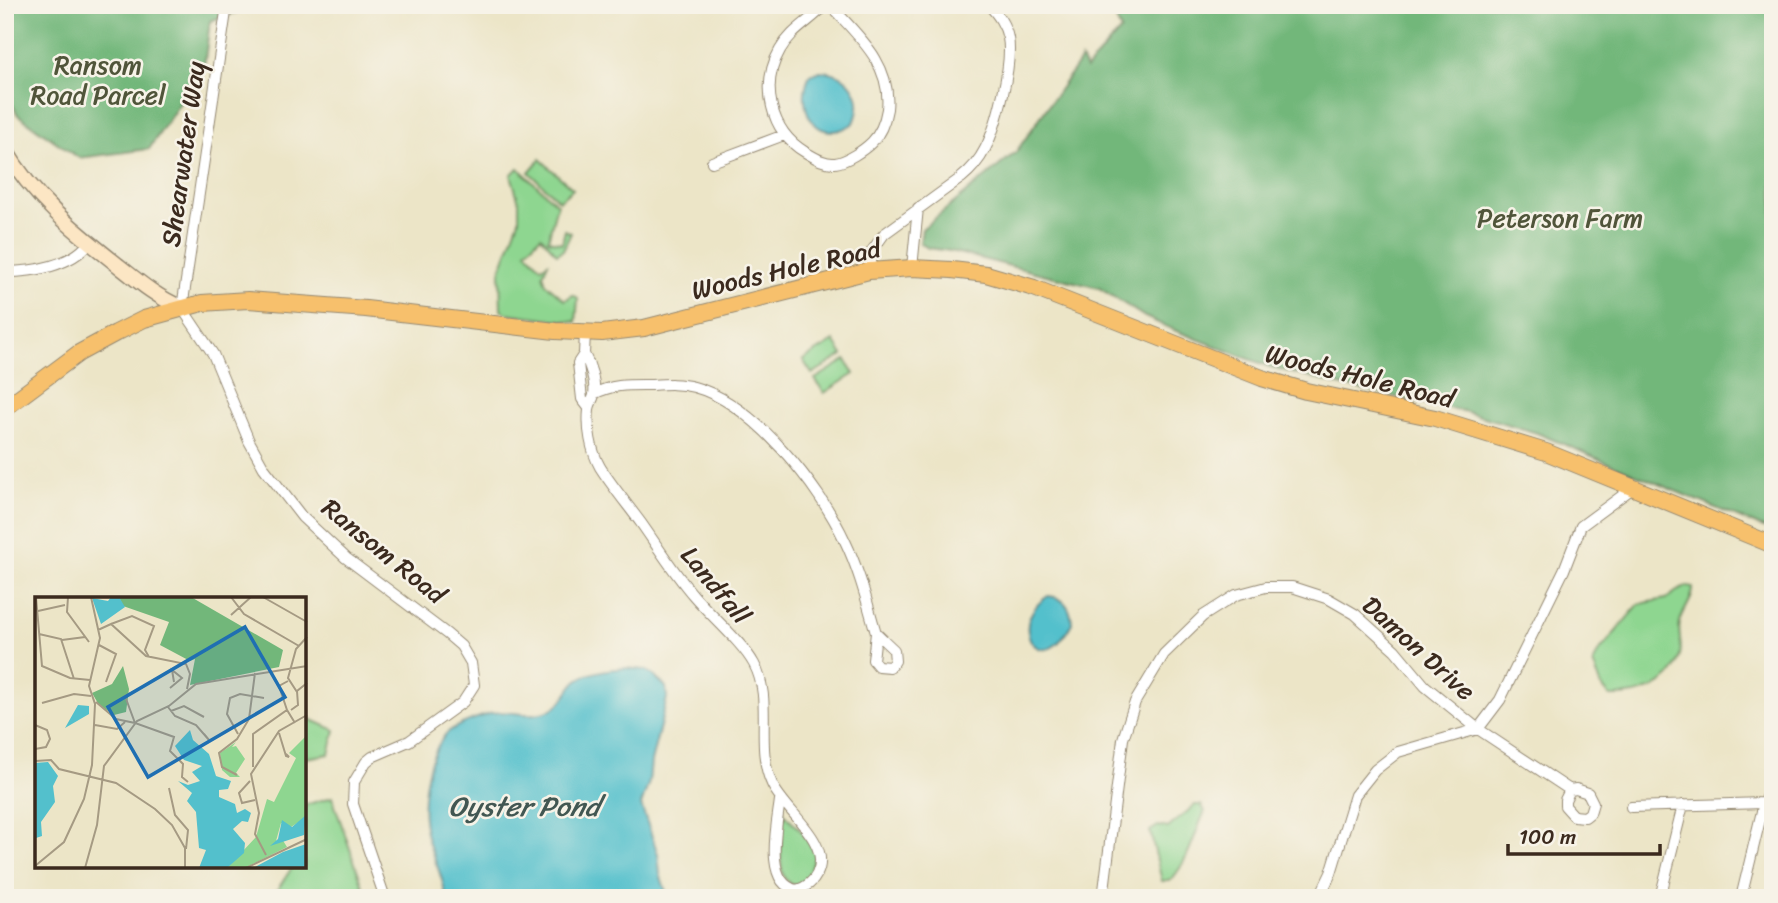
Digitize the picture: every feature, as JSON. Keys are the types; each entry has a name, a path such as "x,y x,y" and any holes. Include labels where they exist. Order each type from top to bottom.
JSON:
{"highway":[{"name":"Woods Hole Road","path":"5,408 79,353 144,319 202,303 248,300 366,309 585,333 644,328 869,271 912,268 962,271 1017,282 1262,378 1306,391 1435,418 1488,433 1576,463 1773,545"}],"main road":[{"name":"Ransom Road","path":"5,149 48,206 89,243 159,298 182,309"}],"street":[{"name":"Shearwater Way","path":"182,309 227,5"},
{"path":"828,5 866,45 880,65 887,83 888,96 884,122 880,133 866,148 836,163 817,160 796,147 784,135 774,116 770,92 772,68 781,48 795,30 828,5"},
{"path":"869,271 870,258 876,243 891,227 970,170 991,136 1009,57 1003,22 989,5"},
{"path":"712,162 784,135"},
{"path":"912,268 918,208"},
{"path":"5,272 36,269 73,258 89,243"},
{"name":"Ransom Road","path":"182,309 213,354 249,441 264,468 302,517 346,558 461,646 471,663 474,685 463,702 409,741 372,757 354,782 354,804 385,898"},
{"name":"Landfall","path":"585,333 584,354 578,363 582,399 589,408"},
{"name":"Landfall","path":"584,354 590,364 594,394 589,408 590,435 600,466 689,590 753,663 764,698 764,759 770,779 780,800 810,834 820,855 821,864 814,880 797,890 786,886 777,874 780,800"},
{"path":"594,394 612,386 675,384 713,394 748,417 791,460 825,504 852,556 876,633"},
{"path":"1319,898 1331,873 1355,796 1375,770 1398,752 1478,729 1500,701 1564,570 1581,526 1634,487"},
{"name":"Damon Drive","path":"1103,898 1123,739 1135,702 1164,654 1203,616 1236,595 1266,587 1292,587 1328,599 1355,614 1395,650 1425,686 1478,729 1570,790"},
{"path":"1741,898 1764,803 1773,780"},
{"path":"1631,807 1764,803"},
{"path":"1660,898 1683,805"}],"green space":[{"name":"Ransom Road Parcel","path":"5,5 247,5 237,12 210,21 204,67 149,149 79,158 18,115 5,92"},
{"name":"Peterson Farm","path":"1109,5 1773,5 1773,532 1537,433 1467,412 1343,386 1270,367 1145,317 1099,288 928,248 920,243 922,229 1016,152 1081,59 1086,69 1121,30"},
{"path":"540,159 573,189 559,201 529,172"},
{"path":"518,168 557,204 548,240 562,243 565,230 571,233 563,250 557,254 541,236 526,251 541,267 548,263 543,274 546,284 565,300 573,295 578,298 576,322 506,313 501,309 500,272 519,220 519,202 511,175"},
{"path":"834,341 843,355 812,374 803,360"},
{"path":"846,360 854,374 824,393 815,379"},
{"path":"1688,586 1693,587 1693,591 1680,622 1680,655 1670,675 1653,688 1642,692 1610,696 1602,687 1593,663 1598,653 1639,604 1666,599"},
{"path":"306,717 335,730 329,754 306,758"},
{"path":"332,797 367,898 272,898 292,868 306,868 306,805"},
{"path":"1195,805 1201,805 1205,811 1190,848 1177,873 1170,881 1162,881 1150,831 1158,826 1168,828"},
{"path":"784,813 805,835 815,853 810,872 802,883 797,885 786,880 783,875 781,848"}],"water":[{"path":"820,71 840,76 853,87 858,104 854,123 833,131 824,130 811,119 805,92 810,75"},
{"path":"1048,596 1066,604 1072,623 1054,646 1046,649 1033,643 1028,627 1036,606"},
{"name":"Oyster Pond","path":"626,668 645,670 666,687 667,698 651,762 649,782 641,805 658,854 660,874 668,898 446,898 443,881 427,837 424,812 428,771 445,735 452,729 491,713 534,714 550,710 561,702 574,683 584,676"}]}
